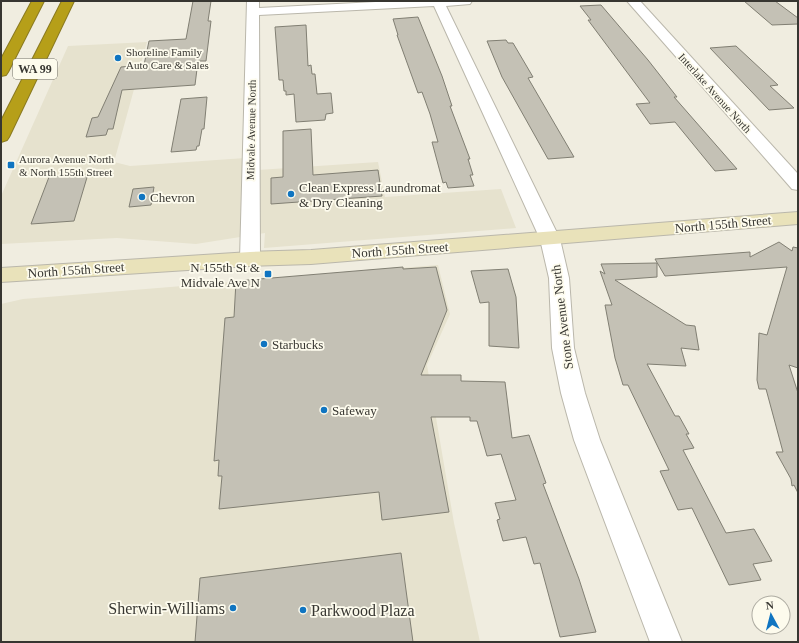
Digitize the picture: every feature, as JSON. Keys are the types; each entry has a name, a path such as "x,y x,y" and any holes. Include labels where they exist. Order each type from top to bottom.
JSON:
{"highway":[{"name":"WA 99","path":"1,72 38,1"},
{"name":"WA 99","path":"1,137 68,1"},
{"path":"1,44 16,44"}],"street":[{"path":"253,6 466,1"},
{"name":"Interlake Avenue North","path":"633,1 798,184"},
{"name":"Stone Avenue North","path":"438,2 550,239 559,278 563,348 573,393 587,440 666,642"},
{"name":"Midvale Avenue North","path":"250,259 253,6"},
{"name":"North 155th Street","path":"1,275 250,259 311,257 798,218"}],"shaded area":[{"path":"147,42 114,162 130,166 258,157 258,170 378,162 385,197 501,189 516,228 264,248 265,233 196,244 117,238 1,244 1,196 68,46"},
{"path":"438,265 450,314 427,365 454,523 480,642 1,642 1,304 23,299"}],"building":[{"path":"193,1 211,1 208,21 211,21 206,61 198,61 195,85 122,90 113,129 108,129 106,135 86,137 92,118 98,117 121,67 144,65 149,41 186,39"},
{"path":"744,1 775,1 798,18 798,24 772,25"},
{"path":"601,5 648,60 677,97 674,97 737,169 715,171 675,122 650,124 636,104 650,103 588,20 591,20 580,6"},
{"path":"418,17 442,76 452,106 450,106 470,159 468,159 473,175 470,175 474,186 448,188 446,182 443,183 432,142 438,142 430,114 422,92 418,93 397,35 393,19"},
{"path":"306,25 308,66 311,65 312,74 315,74 317,94 331,93 333,113 326,114 325,120 296,122 294,94 286,95 283,80 279,80 275,27"},
{"path":"506,40 508,43 513,43 533,77 528,78 574,157 548,159 502,77 487,41"},
{"path":"736,46 778,85 770,86 794,108 769,110 710,48"},
{"path":"207,97 204,129 202,129 199,146 197,146 196,150 171,152 181,99"},
{"path":"311,129 313,175 378,170 382,196 271,204 271,178 283,177 283,131"},
{"path":"88,174 74,221 31,224 49,177"},
{"name":"Chevron","path":"154,187 151,205 129,207 133,189"},
{"path":"779,242 792,251 793,247 798,248 798,368 789,365 798,393 798,493 794,485 792,486 791,479 776,452 783,452 766,389 759,389 757,380 759,333 767,335 787,267 665,276 655,259 750,252 750,257"},
{"path":"657,263 657,277 615,280 686,325 695,326 699,350 681,348 686,366 647,364 675,416 679,416 689,434 686,434 694,448 683,450 726,533 754,529 772,561 753,564 761,580 729,585 692,508 678,510 660,471 669,470 628,385 623,385 615,358 605,305 612,305 600,271 605,274 601,264"},
{"name":"Safeway","path":"403,267 403,269 436,267 447,310 421,375 461,375 461,381 505,382 512,438 529,435 546,483 543,484 579,579 596,632 560,637 540,563 534,564 526,537 503,541 497,520 500,519 495,503 516,500 501,454 487,456 477,421 470,421 470,417 431,417 449,512 382,520 379,492 219,509 222,476 218,476 219,460 214,461 225,318 234,317 236,281"},
{"path":"508,269 516,297 519,348 489,346 489,302 480,303 471,271"},
{"name":"Parkwood Plaza","path":"401,553 413,642 195,642 200,578"}],"place":[{"name":"Shoreline Family Auto Care & Sales","path":"118,58"},
{"name":"Aurora Avenue North & North 155th Street","path":"11,165"},
{"name":"Clean Express Laundromat & Dry Cleaning","path":"291,194"},
{"name":"Chevron","path":"142,197"},
{"name":"N 155th St & Midvale Ave N","path":"268,274"},
{"name":"Starbucks","path":"264,344"},
{"name":"Safeway","path":"324,410"},
{"name":"Sherwin-Williams","path":"233,608"},
{"name":"Parkwood Plaza","path":"303,610"}]}
